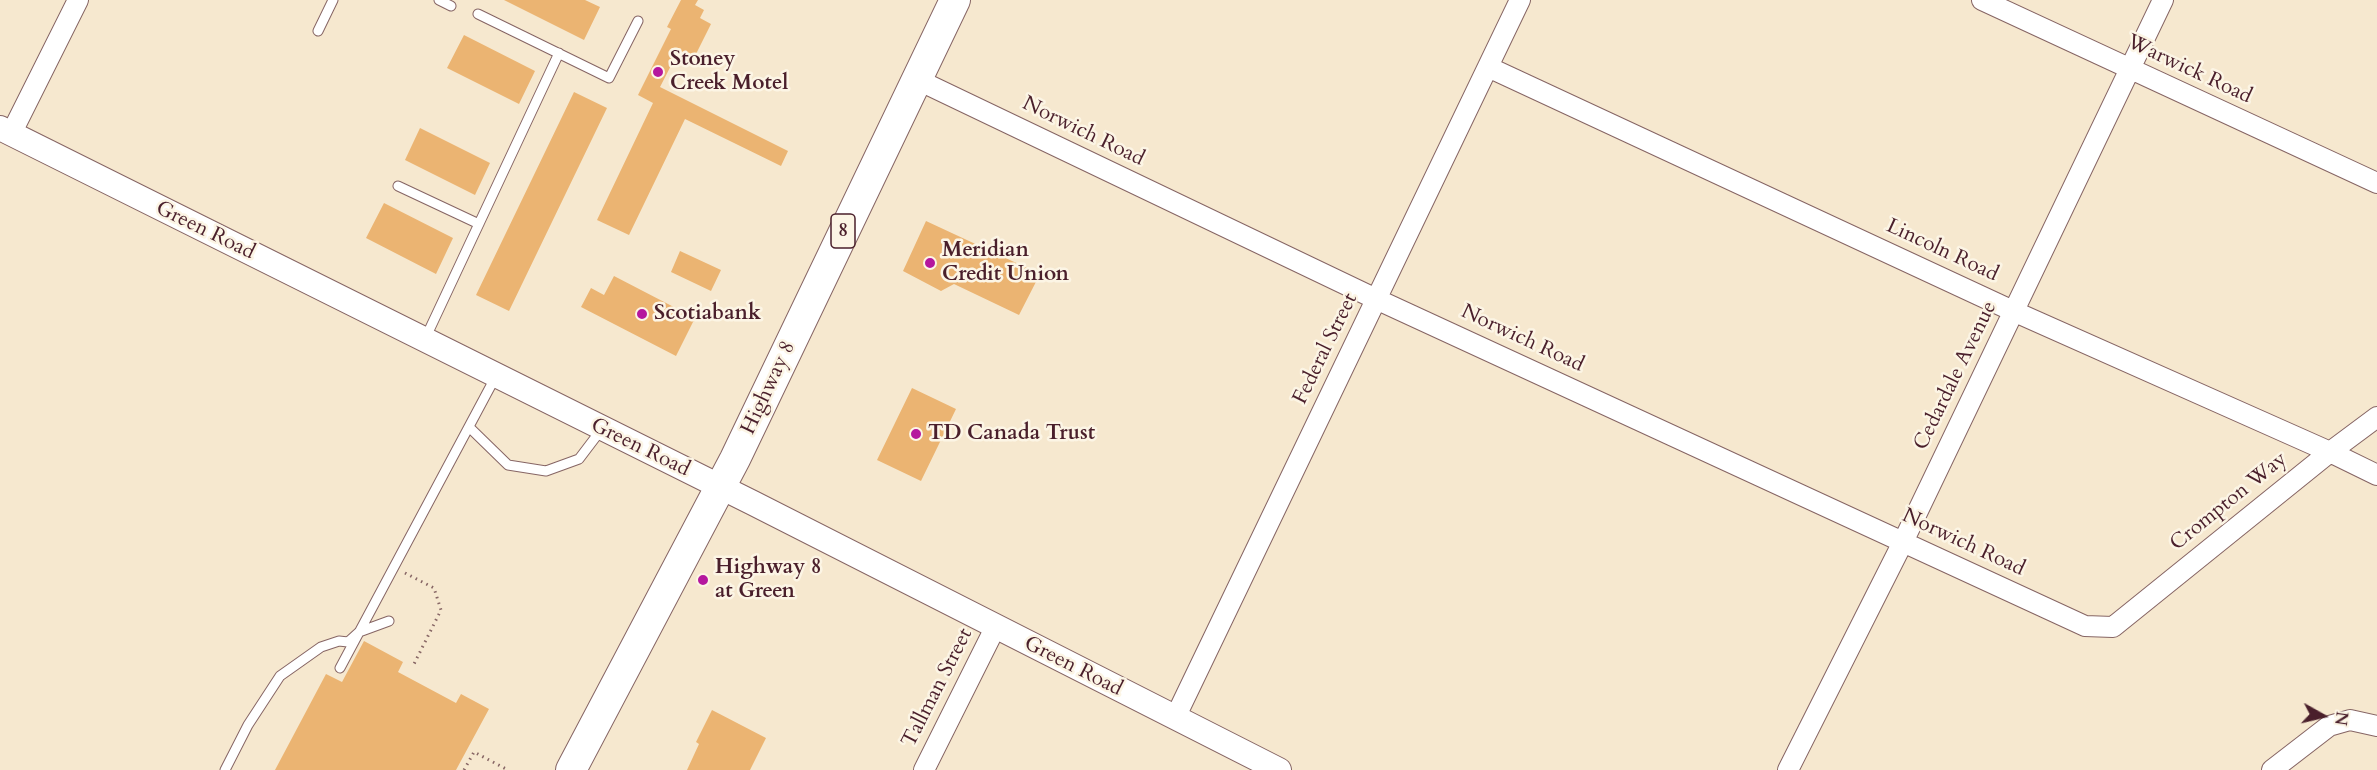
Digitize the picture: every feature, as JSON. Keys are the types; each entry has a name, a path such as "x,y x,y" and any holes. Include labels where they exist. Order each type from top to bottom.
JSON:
{"main road":[{"name":"Highway 8","path":"571,770 721,488 955,0"}],"street":[{"path":"6,131 78,0"},
{"name":"Federal Street","path":"1175,718 1520,0"},
{"name":"Warwick Road","path":"1982,0 2377,183"},
{"name":"Cedardale Avenue","path":"1788,770 1903,542 2163,0"},
{"name":"Lincoln Road","path":"1488,67 2013,311 2377,475"},
{"name":"Norwich Road","path":"916,79 1376,299 2085,626 2113,627"},
{"name":"Green Road","path":"6,131 1279,770"},
{"name":"Crompton Way","path":"2113,627 2330,452 2377,417"},
{"name":"Tallman Street","path":"924,770 995,628"},
{"path":"2272,770 2330,726 2350,720 2377,726"}],"lane":[{"path":"318,31 333,0"},
{"path":"439,0 451,6"},
{"path":"478,14 609,78 638,21"},
{"path":"424,340 559,53"},
{"path":"398,186 479,224"},
{"path":"340,668 496,376"},
{"path":"469,426 508,465 546,471 579,459 602,429"},
{"path":"225,770 248,725 280,676 321,647 339,641 348,642 359,632 389,621"}],"path":[{"path":"393,567 434,588 441,610 413,666"},
{"path":"464,770 474,752 508,770"}],"building":[{"path":"504,0 585,0 600,7 584,40"},
{"path":"681,0 698,0 695,5 704,10 700,18 711,24 694,58 679,50 660,87 788,151 781,166 685,119 629,235 597,220 653,103 638,95 671,29 667,27"},
{"path":"464,35 535,71 519,104 447,68"},
{"path":"574,92 607,108 509,311 476,295"},
{"path":"420,128 490,163 475,195 405,160"},
{"path":"384,203 453,238 436,274 366,238"},
{"path":"926,221 1040,274 1019,315 954,284 941,291 903,271"},
{"path":"680,251 721,270 711,291 671,272"},
{"name":"Scotiabank","path":"614,276 695,318 676,356 581,307 591,288 604,295"},
{"name":"TD Canada Trust","path":"912,388 956,409 921,481 877,460"},
{"path":"364,641 403,662 398,672 456,703 461,694 489,709 456,770 275,770 326,674 342,682"},
{"path":"712,710 766,738 750,770 687,770 699,744 696,742"}],"place":[{"name":"Stoney Creek Motel","path":"658,72"},
{"name":"Meridian Credit Union","path":"930,263"},
{"name":"Scotiabank","path":"642,314"},
{"name":"TD Canada Trust","path":"916,434"},
{"name":"Highway 8 at Green","path":"703,580"}]}
